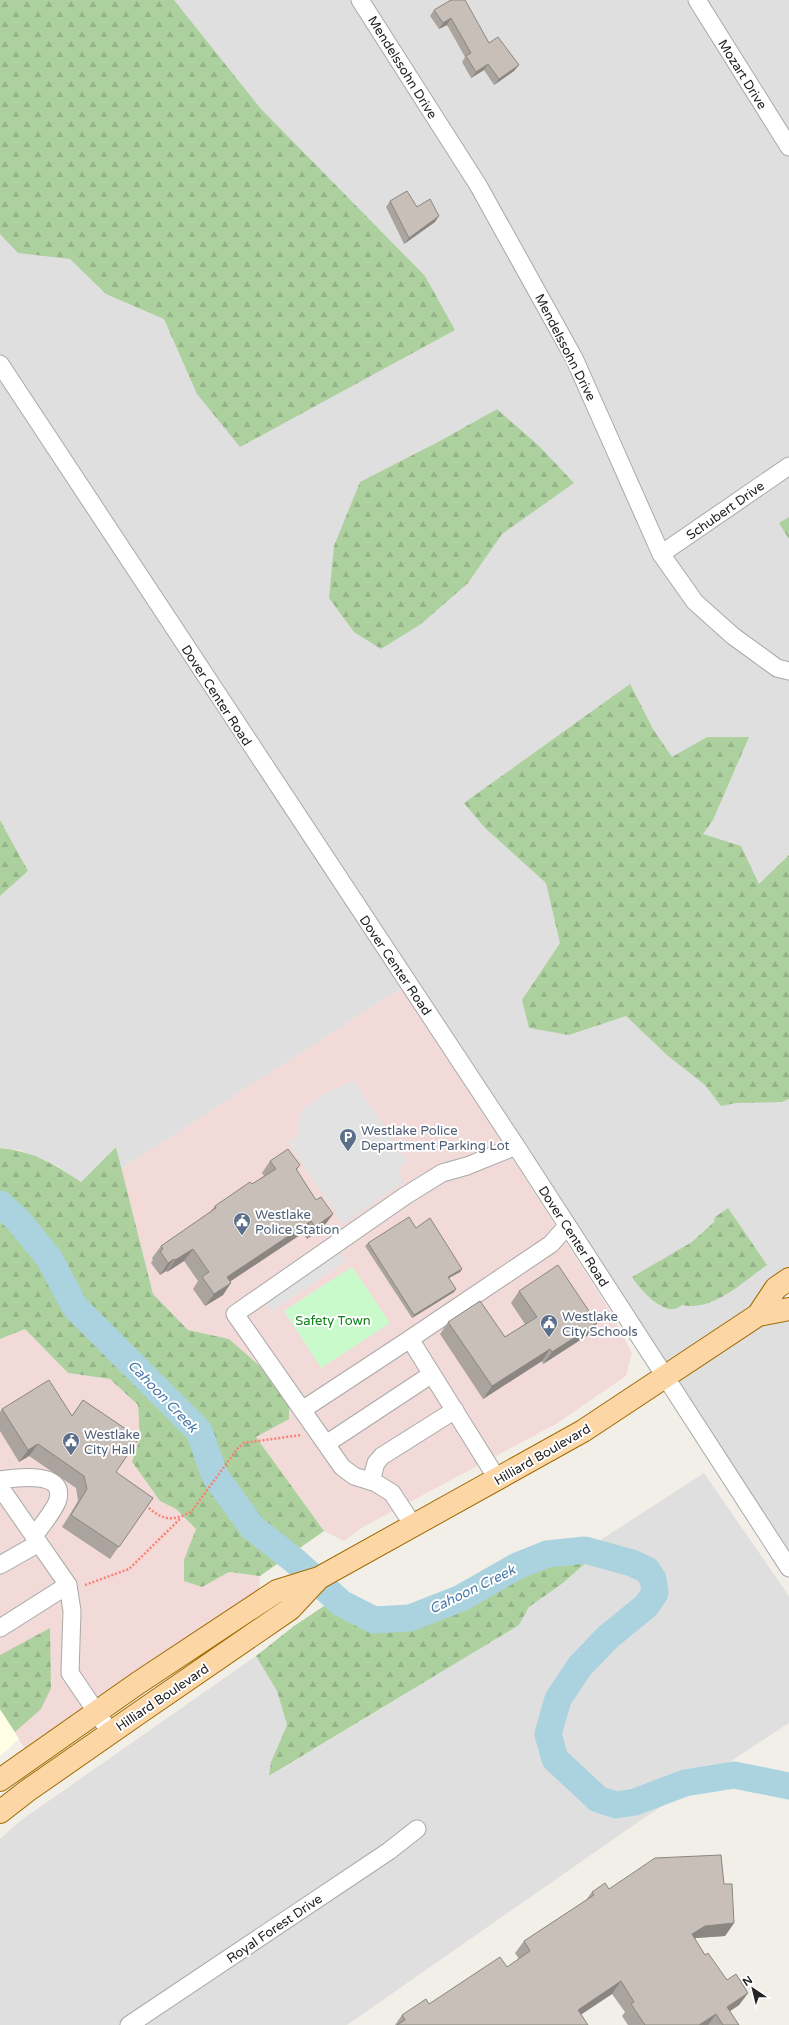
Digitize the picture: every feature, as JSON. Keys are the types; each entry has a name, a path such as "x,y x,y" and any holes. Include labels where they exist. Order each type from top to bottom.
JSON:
{"main road":[{"name":"Hilliard Boulevard","path":"0,1780 96,1713 277,1591 319,1578 360,1554 498,1480 583,1431 758,1315 776,1288 789,1279"},
{"name":"Hilliard Boulevard","path":"758,1315 789,1309"},
{"name":"Hilliard Boulevard","path":"0,1812 26,1791 110,1732 290,1609 319,1578"}],"street":[{"name":"Mendelssohn Drive","path":"360,0 478,186 574,358 661,554 695,602 733,636 777,668 789,671"},
{"name":"Mozart Drive","path":"697,0 789,147"},
{"name":"Dover Center Road","path":"0,364 383,947 516,1146 789,1568"},
{"name":"Schubert Drive","path":"661,554 789,466"},
{"path":"413,1525 392,1492 371,1481 354,1476 342,1467 235,1314 405,1196 442,1174 467,1166 516,1146"},
{"path":"302,1410 551,1244 567,1226"},
{"path":"410,1339 498,1480"},
{"path":"326,1444 432,1374"},
{"path":"371,1481 376,1464 382,1456 455,1410"},
{"path":"0,1480 23,1476 42,1478 52,1482 58,1490 58,1500 36,1539 0,1565"},
{"path":"0,1487 5,1504 36,1539 68,1585 72,1611 70,1673 110,1732"},
{"path":"0,1628 68,1585"},
{"name":"Royal Forest Drive","path":"129,2025 389,1851 417,1829"}],"path":[{"path":"141,1500 153,1512 164,1518 174,1519 181,1517 192,1511 244,1443 294,1436 316,1429"},
{"path":"85,1585 129,1569 181,1517"}],"shaded area":[{"path":"0,0 789,0 789,1279 758,1315 789,1309 789,1568 0,364"},
{"path":"0,374 340,896 403,987 121,1169 116,1147 81,1182 58,1166 20,1150 0,1148 0,896 28,871 0,820"},
{"path":"403,987 610,1311 632,1353 626,1376 556,1424 363,1527 344,1541 324,1531 256,1437 288,1419 229,1339 188,1330 153,1294 121,1169"},
{"name":"Westlake Police Department Parking Lot","path":"353,1080 408,1162 398,1169 404,1182 343,1224 288,1143 298,1136 299,1117 304,1108 329,1091"},
{"path":"338,1249 346,1261 271,1312 264,1300"},
{"path":"25,1329 68,1373 110,1379 138,1405 140,1438 132,1463 160,1501 176,1509 196,1529 185,1560 202,1587 229,1572 260,1576 259,1592 25,1749 0,1709 0,1339"},
{"path":"704,1473 789,1596 789,1723 641,1820 347,2025 0,2025 0,1839 20,1821 256,1656 277,1691 287,1725 271,1762 270,1776 519,1625 529,1607 563,1583 591,1558 585,1550"},
{"path":"0,1709 19,1739 0,1756"}],"green space":[{"path":"0,0 174,0 261,109 425,276 455,330 240,447 197,394 164,319 106,294 70,259 18,253 0,234"},
{"path":"497,409 539,446 574,483 502,534 468,583 421,624 381,649 354,632 329,598 334,546 360,482 440,441"},
{"path":"789,517 789,539 779,523"},
{"path":"630,684 653,729 672,757 707,737 749,737 713,820 703,834 741,846 759,884 789,855 789,1099 782,1102 736,1103 721,1106 705,1085 668,1056 626,1016 569,1035 529,1028 522,1000 560,943 546,883 485,828 464,803"},
{"path":"0,820 28,871 0,896"},
{"path":"116,1147 153,1294 188,1330 229,1339 289,1392 289,1419 256,1437 324,1531 260,1576 229,1572 202,1587 184,1581 184,1560 196,1529 176,1509 160,1501 132,1462 140,1438 138,1405 110,1379 68,1373 25,1329 0,1339 0,1148 22,1152 43,1159 81,1182"},
{"path":"728,1208 767,1265 728,1294 705,1304 694,1306 682,1305 675,1309 668,1309 656,1303 639,1287 632,1277 692,1242 714,1222 715,1217"},
{"name":"Safety Town","path":"352,1267 390,1323 321,1368 284,1311"},
{"path":"585,1550 591,1558 563,1583 529,1607 519,1625 269,1776 271,1762 287,1725 277,1691 256,1656 294,1626 327,1604 341,1603 374,1620 410,1618 461,1598 517,1566 547,1554"},
{"path":"50,1628 51,1688 41,1709 15,1732 0,1709 0,1655"}],"building":[{"path":"451,0 465,0 489,43 498,37 519,65 499,79 488,64 476,72 466,56 471,53 451,18 443,23 434,10"},
{"path":"407,191 417,207 430,199 439,216 409,238 390,201"},
{"name":"Westlake Police Station","path":"288,1149 300,1165 296,1169 316,1200 321,1197 333,1214 315,1227 311,1221 227,1277 231,1283 214,1294 202,1277 209,1272 193,1249 168,1263 160,1251 163,1249 161,1246 216,1208 215,1206 250,1182 252,1184 276,1169 270,1161"},
{"path":"409,1217 416,1228 430,1218 462,1269 448,1277 456,1289 414,1315 368,1243"},
{"name":"Westlake City Schools","path":"558,1265 597,1323 552,1352 550,1349 492,1386 448,1322 480,1301 505,1337 537,1317 519,1291"},
{"path":"49,1380 72,1416 83,1400 139,1438 116,1472 153,1498 119,1547 71,1515 87,1489 84,1476 38,1444 28,1450 2,1409"},
{"path":"721,1855 724,1884 732,1884 734,1923 705,1926 692,1934 705,1955 708,1953 727,1980 736,1974 748,1993 727,2007 739,2025 723,2025 716,2014 699,2025 645,2025 631,2004 634,2002 621,1981 578,2010 588,2025 397,2025 405,2020 402,2015 426,1999 429,2004 500,1957 507,1967 530,1951 524,1941 594,1895 592,1892 605,1883 609,1889 655,1858"}],"waterway":[{"name":"Cahoon Creek","path":"0,1204 17,1219 49,1258 75,1307 199,1431 215,1476 252,1527 295,1561 341,1603 374,1620 410,1618 461,1598 517,1566 547,1554 585,1550 632,1563 647,1570 653,1579 655,1593 646,1606 608,1637 580,1666 558,1699 548,1734 555,1759 598,1799 616,1805 635,1802 685,1783 734,1775 789,1786"}],"place":[{"name":"Westlake Police Department Parking Lot","path":"348,1152"},
{"name":"Westlake Police Station","path":"242,1236"},
{"name":"Westlake City Schools","path":"549,1338"},
{"name":"Westlake City Hall","path":"71,1456"}]}
